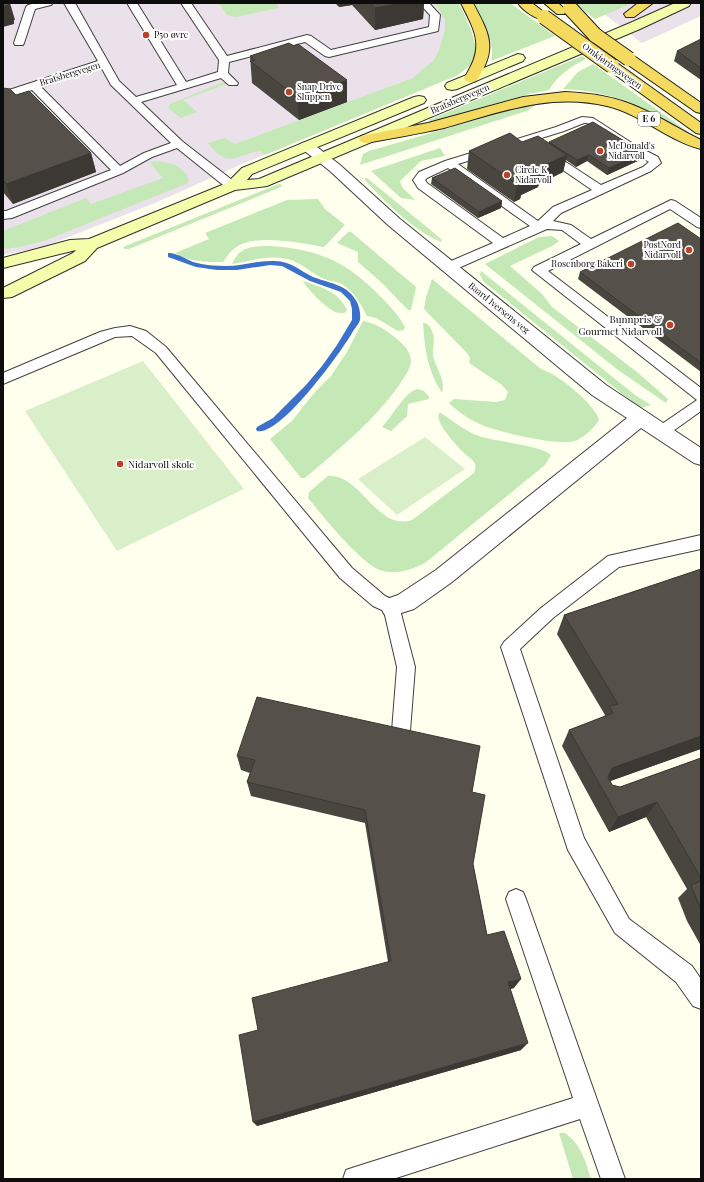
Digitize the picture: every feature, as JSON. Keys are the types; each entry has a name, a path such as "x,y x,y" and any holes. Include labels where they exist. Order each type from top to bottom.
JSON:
{"highway":[{"path":"467,3 481,32 483,47 482,60 471,78"},
{"name":"Omkjøringsvegen","path":"524,3 701,130"},
{"name":"Omkjøringsvegen","path":"550,3 565,7 599,30 629,59 701,109"},
{"path":"630,14 647,3"},
{"name":"E 6","path":"366,139 438,125 524,100 564,95 594,97 613,102 633,110 701,146"}],"main road":[{"path":"616,20 658,3"},
{"name":"Bratsbergvegen","path":"3,263 70,245 91,244 232,186 262,183 635,26 685,3"},
{"path":"559,42 599,30"},
{"name":"Bratsbergvegen","path":"232,186 247,171 530,53"},
{"name":"Bratsbergvegen","path":"4,294 79,256 91,244"},
{"path":"3,269 6,271 9,283 4,294"}],"street":[{"name":"Baard Iversens veg","path":"307,146 323,158 394,222 599,390 701,458"},
{"path":"392,606 406,602 444,576 640,418"}],"lane":[{"path":"19,43 31,7 48,3"},
{"path":"69,3 71,4 103,63"},
{"path":"132,3 183,86"},
{"path":"186,3 224,60 223,74"},
{"path":"224,60 307,38 329,54 434,29 435,15 424,3"},
{"name":"Bratsbergvegen","path":"3,96 103,63 115,83 179,144 232,186"},
{"path":"134,101 223,74"},
{"path":"223,74 233,83"},
{"path":"34,86 119,172"},
{"path":"501,243 422,185 418,180 423,175 449,163 560,129 582,120 589,120 631,147 654,159 655,163 647,169 557,210 539,227"},
{"path":"525,140 600,190"},
{"path":"3,215 8,215 119,172 148,155 179,144"},
{"path":"449,163 539,227"},
{"path":"701,224 671,204 539,270 701,396"},
{"path":"449,267 501,243 552,223 565,226 590,244"},
{"path":"3,379 105,335 118,331 133,330 141,333 161,350 346,572 379,601 392,606 406,667 401,731"},
{"path":"661,432 701,404"},
{"path":"701,542 614,561 547,613 510,647 575,843 622,926 684,974 701,998"},
{"path":"516,899 613,1179"},
{"path":"355,1179 587,1105"}],"shaded area":[{"path":"3,3 459,3 471,30 476,48 473,63 458,75 242,164 155,203 43,247 3,255"},
{"path":"590,3 701,3 701,16 642,43"}],"green space":[{"path":"219,3 276,3 279,8 235,17 227,15"},
{"path":"435,3 459,3 471,30 476,48 473,63 458,75 265,155 260,151 237,158 226,158 215,151 208,143 225,138 235,144 413,78 434,60 439,50 445,30 445,20"},
{"path":"474,3 510,3 555,36 491,61 492,46 490,39"},
{"path":"574,3 633,3 595,19"},
{"path":"582,56 586,59 565,72 556,80 549,90 529,94 431,122 429,120"},
{"path":"593,64 695,137 629,102 596,93 563,89 578,72"},
{"path":"223,82 227,84 183,100 197,112 181,118 168,108 170,104"},
{"path":"537,104 527,111 360,165 363,154 369,151 507,111"},
{"path":"440,148 445,156 421,161 400,181 402,187 415,200 401,198 371,171"},
{"path":"154,161 179,167 186,174 188,183 44,241 20,247 3,249 3,231 86,198 91,204 163,178 150,163"},
{"path":"367,178 434,233 442,240 441,242 420,231 400,215 364,179"},
{"path":"279,184 282,185 281,187 129,249 124,249 123,247"},
{"path":"318,199 325,209 345,225 324,247 280,240 246,242 229,253 223,262 204,262 192,260 175,253 209,239 205,233 287,200"},
{"path":"348,232 351,232 416,287 411,310 408,310 381,282 358,262 358,252 337,243"},
{"path":"552,236 559,241 554,245 510,266 542,294 552,307 637,372 668,399 666,403 618,370 485,264 539,237"},
{"path":"257,246 302,250 329,258 341,265 366,282 396,313 405,327 404,330 398,331 376,318 367,316 349,289 340,283 322,278 298,263 274,257 232,264 238,254 247,249"},
{"path":"481,271 635,395 651,405 640,408 484,282 480,275"},
{"path":"432,279 541,369 565,383 582,397 590,405 599,419 592,429 575,441 556,442 543,440 501,431 482,425 460,413 449,403 454,399 496,402 505,400 508,392 502,385 469,363 470,358 468,354 424,309"},
{"path":"303,281 334,294 339,298 347,310 345,313 335,312 326,306 305,285"},
{"path":"363,321 381,328 393,336 407,349 411,358 409,368 390,398 367,423 305,478 301,478 270,439 292,421 314,393 331,376 347,352"},
{"path":"423,323 429,325 433,334 433,356 443,383 442,393 430,367"},
{"path":"143,361 244,489 117,551 25,411"},
{"path":"418,389 424,391 429,399 408,404 407,416 391,431 382,427 404,399 413,391"},
{"path":"439,413 464,429 479,436 528,446 551,455 545,465 425,563 399,572 383,571 375,567 354,551 308,498 309,492 328,476 340,478 350,483 379,511 389,518 400,521 412,520 474,473 475,470 473,461 456,445 443,428 438,417"},
{"path":"425,437 465,469 397,515 358,479"},
{"path":"559,1133 565,1133 579,1148 585,1160 591,1179 573,1179"}],"building":[{"path":"3,3 7,3 9,5 3,7"},
{"path":"370,3 402,3 375,8"},
{"path":"701,39 701,68 677,51"},
{"path":"289,43 294,46 298,44 347,80 298,98 250,61 255,60 250,56"},
{"path":"3,88 10,89 16,95 29,91 91,153 6,184 3,180"},
{"path":"593,122 644,153 609,168 589,155 577,160 549,142"},
{"path":"510,133 522,142 538,136 567,155 538,168 541,170 520,179 523,181 517,184 469,151"},
{"path":"455,168 502,201 479,212 432,178"},
{"name":"Bunnpris & Gourmet Nidarvoll","path":"678,223 701,239 701,363 580,272"},
{"path":"701,569 701,736 612,768 608,777 612,785 620,787 701,758 701,878 657,802 618,817 569,730 613,713 609,706 618,704 564,615"},
{"path":"257,697 480,746 472,792 485,795 473,864 487,935 504,931 521,979 508,982 528,1043 253,1122 239,1035 258,1030 252,998 391,961 365,810 247,782 255,760 237,756"},
{"path":"701,881 701,910 691,885"}],"waterway":[{"path":"170,255 198,265 217,268 237,268 270,263 282,263 312,279 343,290 353,301 356,309 356,320 340,347 325,368 309,387 276,420 260,429"}],"place":[{"name":"P50 øvre","path":"146,35"},
{"name":"Snap Drive Sluppen","path":"289,92"},
{"name":"McDonald's Nidarvoll","path":"600,151"},
{"name":"Circle K Nidarvoll","path":"507,175"},
{"name":"PostNord Nidarvoll","path":"689,250"},
{"name":"Rosenborg Bakeri","path":"631,264"},
{"name":"Bunnpris & Gourmet Nidarvoll","path":"670,325"},
{"name":"Nidarvoll skole","path":"120,464"}]}
